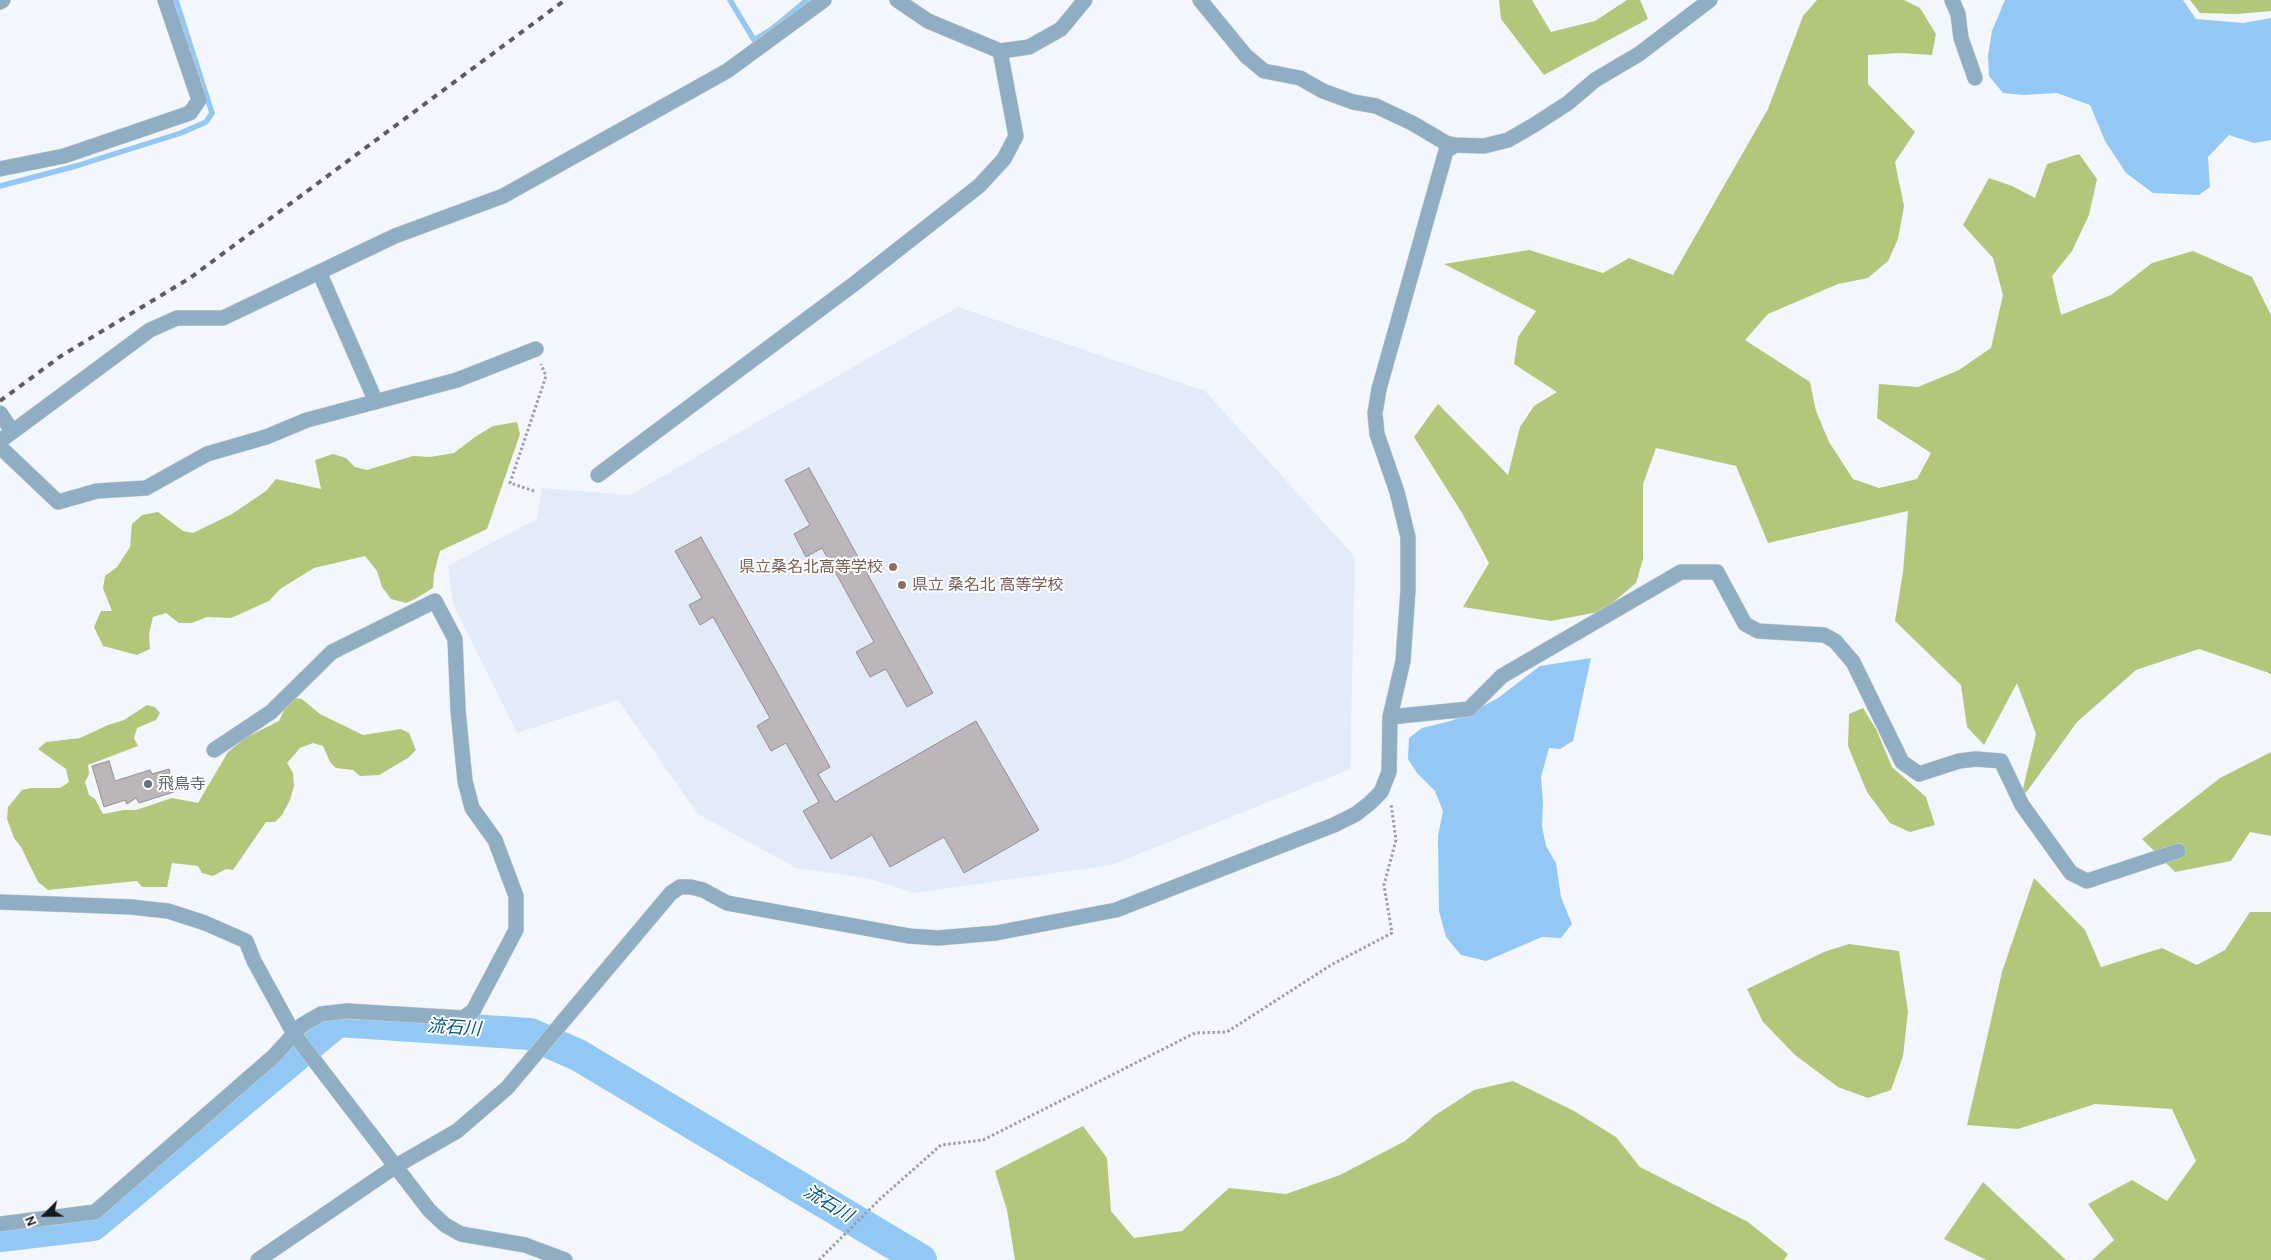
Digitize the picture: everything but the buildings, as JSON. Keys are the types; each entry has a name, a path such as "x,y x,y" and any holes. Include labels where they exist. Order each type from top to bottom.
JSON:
{"street":[{"path":"0,170 64,156 190,113 199,100 165,0"},
{"path":"0,441 150,330 177,318 223,318 320,274 395,236 503,196 727,71 824,0"},
{"path":"898,0 928,21 1000,51 1029,47 1061,29 1085,0"},
{"path":"1200,0 1246,56 1264,71 1300,78 1323,91 1353,102 1376,106 1412,123 1446,143 1455,145 1492,144 1508,140 1534,126 1568,103 1595,80 1639,54 1710,0"},
{"path":"1952,0 1958,14 1962,38 1975,78"},
{"path":"598,475 854,284 979,186 1004,159 1016,136 1000,51"},
{"path":"258,1260 396,1166 457,1131 507,1088 554,1030 672,893 680,887 703,890 727,903 909,936 938,938 996,933 1116,910 1334,825 1356,814 1381,792 1389,772 1390,716 1403,661 1408,590 1408,537 1397,492 1378,434 1375,413 1378,389 1441,164 1446,151 1455,145"},
{"path":"320,274 376,402"},
{"path":"0,447 58,502 97,491 146,488 207,454 266,437 307,420 457,380 536,349"},
{"path":"0,413 12,431"},
{"path":"1390,716 1469,709 1502,676 1682,572 1717,572 1745,624 1758,631 1824,635 1835,641 1853,662 1902,762 1919,774 1959,761 1976,759 2001,761 2022,805 2070,873 2087,881 2178,852"},
{"path":"0,1224 95,1212 274,1056 302,1025 320,1014 347,1011 463,1018 473,1011 516,930 516,896 495,840 472,808 465,781 458,710 455,639 435,601 332,652 271,712 214,750"},
{"path":"0,902 131,907 168,911 205,923 246,942 254,961 294,1034 429,1210 445,1225 461,1234 525,1245 565,1260"}],"path":[{"path":"534,491 510,484 546,376 536,349"},
{"path":"819,1260 880,1199 941,1145 983,1140 1196,1033 1227,1032 1332,964 1392,934 1384,884 1396,840 1391,800 1381,792"}],"shaded area":[{"name":"県立 桑名北 高等学校","path":"958,307 1205,391 1355,557 1350,769 1111,865 914,893 867,878 796,868 698,814 618,700 517,733 453,604 448,566 537,519 542,488 630,495"}],"green space":[{"path":"1499,0 1532,0 1551,32 1595,21 1627,0 1640,0 1648,19 1544,75 1501,19"},
{"path":"1817,0 1904,0 1920,8 1936,34 1932,55 1900,53 1868,55 1868,84 1915,132 1895,162 1904,206 1898,239 1888,261 1868,278 1838,284 1768,314 1745,340 1810,382 1816,411 1829,442 1853,479 1879,488 1917,479 1931,453 1877,418 1879,384 1918,387 1959,370 1991,348 2003,295 1993,258 1963,225 1989,178 2012,186 2035,198 2047,164 2079,154 2097,179 2089,215 2072,251 2052,276 2061,315 2111,295 2152,263 2193,251 2252,277 2271,315 2271,676 2269,673 2199,649 2136,670 2077,722 2020,801 2036,734 2017,683 1984,745 1967,727 1961,685 1895,621 1903,572 1908,511 1768,543 1736,466 1656,448 1643,484 1643,559 1636,583 1603,611 1551,621 1463,607 1489,563 1462,513 1414,437 1438,404 1508,475 1520,427 1534,406 1557,392 1514,364 1518,337 1536,311 1444,264 1529,250 1603,273 1629,258 1673,275 1768,109 1803,16"},
{"path":"2190,0 2271,0 2271,11 2237,14 2200,13"},
{"path":"517,422 520,434 487,529 440,551 434,574 433,588 415,599 406,603 391,599 382,587 377,571 365,556 314,568 280,589 269,601 231,618 207,617 192,623 179,623 166,613 153,617 149,634 150,649 137,655 103,646 94,627 101,611 112,611 103,588 105,576 117,567 130,547 132,524 142,515 158,512 183,531 193,533 232,514 266,491 276,479 321,489 315,460 333,454 346,458 355,467 367,470 413,456 430,457 454,453 493,426"},
{"path":"295,698 302,699 320,714 363,735 401,729 409,733 416,750 408,758 379,775 360,776 353,770 336,768 330,762 323,746 313,743 300,748 287,763 293,773 294,786 290,800 282,815 275,822 266,822 233,870 226,869 213,876 202,873 198,866 172,863 167,887 142,887 137,881 48,890 38,882 21,847 14,838 7,819 8,807 22,790 31,788 60,788 69,782 66,769 38,749 46,742 80,738 124,720 147,705 155,707 160,713 156,720 137,728 134,738 138,746 88,765 89,774 85,782 89,795 95,799 103,814 136,810 172,798 198,803 228,752 245,738 279,721 288,702"},
{"path":"1863,708 1876,729 1892,767 1926,797 1935,825 1910,832 1890,823 1867,792 1848,746 1849,714"},
{"path":"2271,752 2271,836 2250,832 2231,861 2175,872 2142,839 2220,778"},
{"path":"2034,878 2085,930 2101,967 2162,948 2197,965 2225,950 2250,912 2271,912 2271,1260 2092,1260 2114,1240 2088,1204 2132,1180 2167,1201 2196,1161 2172,1109 2095,1104 2018,1129 1967,1125 2002,972"},
{"path":"1849,944 1899,951 1908,1012 1903,1056 1891,1090 1868,1098 1838,1087 1795,1055 1763,1022 1747,989 1824,952"},
{"path":"1513,1081 1574,1111 1616,1137 1640,1167 1748,1222 1788,1254 1784,1260 1015,1260 1007,1210 995,1171 1083,1126 1107,1158 1111,1211 1134,1238 1182,1231 1229,1188 1286,1194 1340,1175 1405,1141 1434,1116 1474,1090"},
{"path":"1983,1182 2066,1260 1986,1260 1944,1239"}],"water":[{"path":"2005,0 2183,0 2196,19 2243,23 2271,18 2271,140 2254,143 2229,135 2208,157 2210,187 2199,195 2153,193 2126,173 2105,141 2090,105 2057,93 2024,95 2003,93 1989,76 1988,56 1992,31"},
{"path":"1591,658 1573,741 1560,749 1549,748 1541,777 1542,826 1546,846 1556,863 1561,897 1572,924 1561,938 1542,937 1486,961 1461,955 1446,937 1439,911 1438,836 1443,811 1435,791 1417,773 1408,759 1409,738 1422,728 1451,721 1498,698 1540,666"}],"waterway":[{"path":"0,186 76,166 181,133 206,122 212,113 176,0"},
{"path":"730,0 754,40 772,29 807,0"},
{"name":"流石川","path":"0,1236 93,1225 338,1021 530,1034 578,1055 921,1260"}],"railway":[{"path":"0,401 61,356 190,278 565,0"}],"place":[{"name":"県立桑名北高等学校","path":"893,567"},
{"name":"県立 桑名北 高等学校","path":"902,585"},
{"name":"飛鳥寺","path":"148,784"}]}
